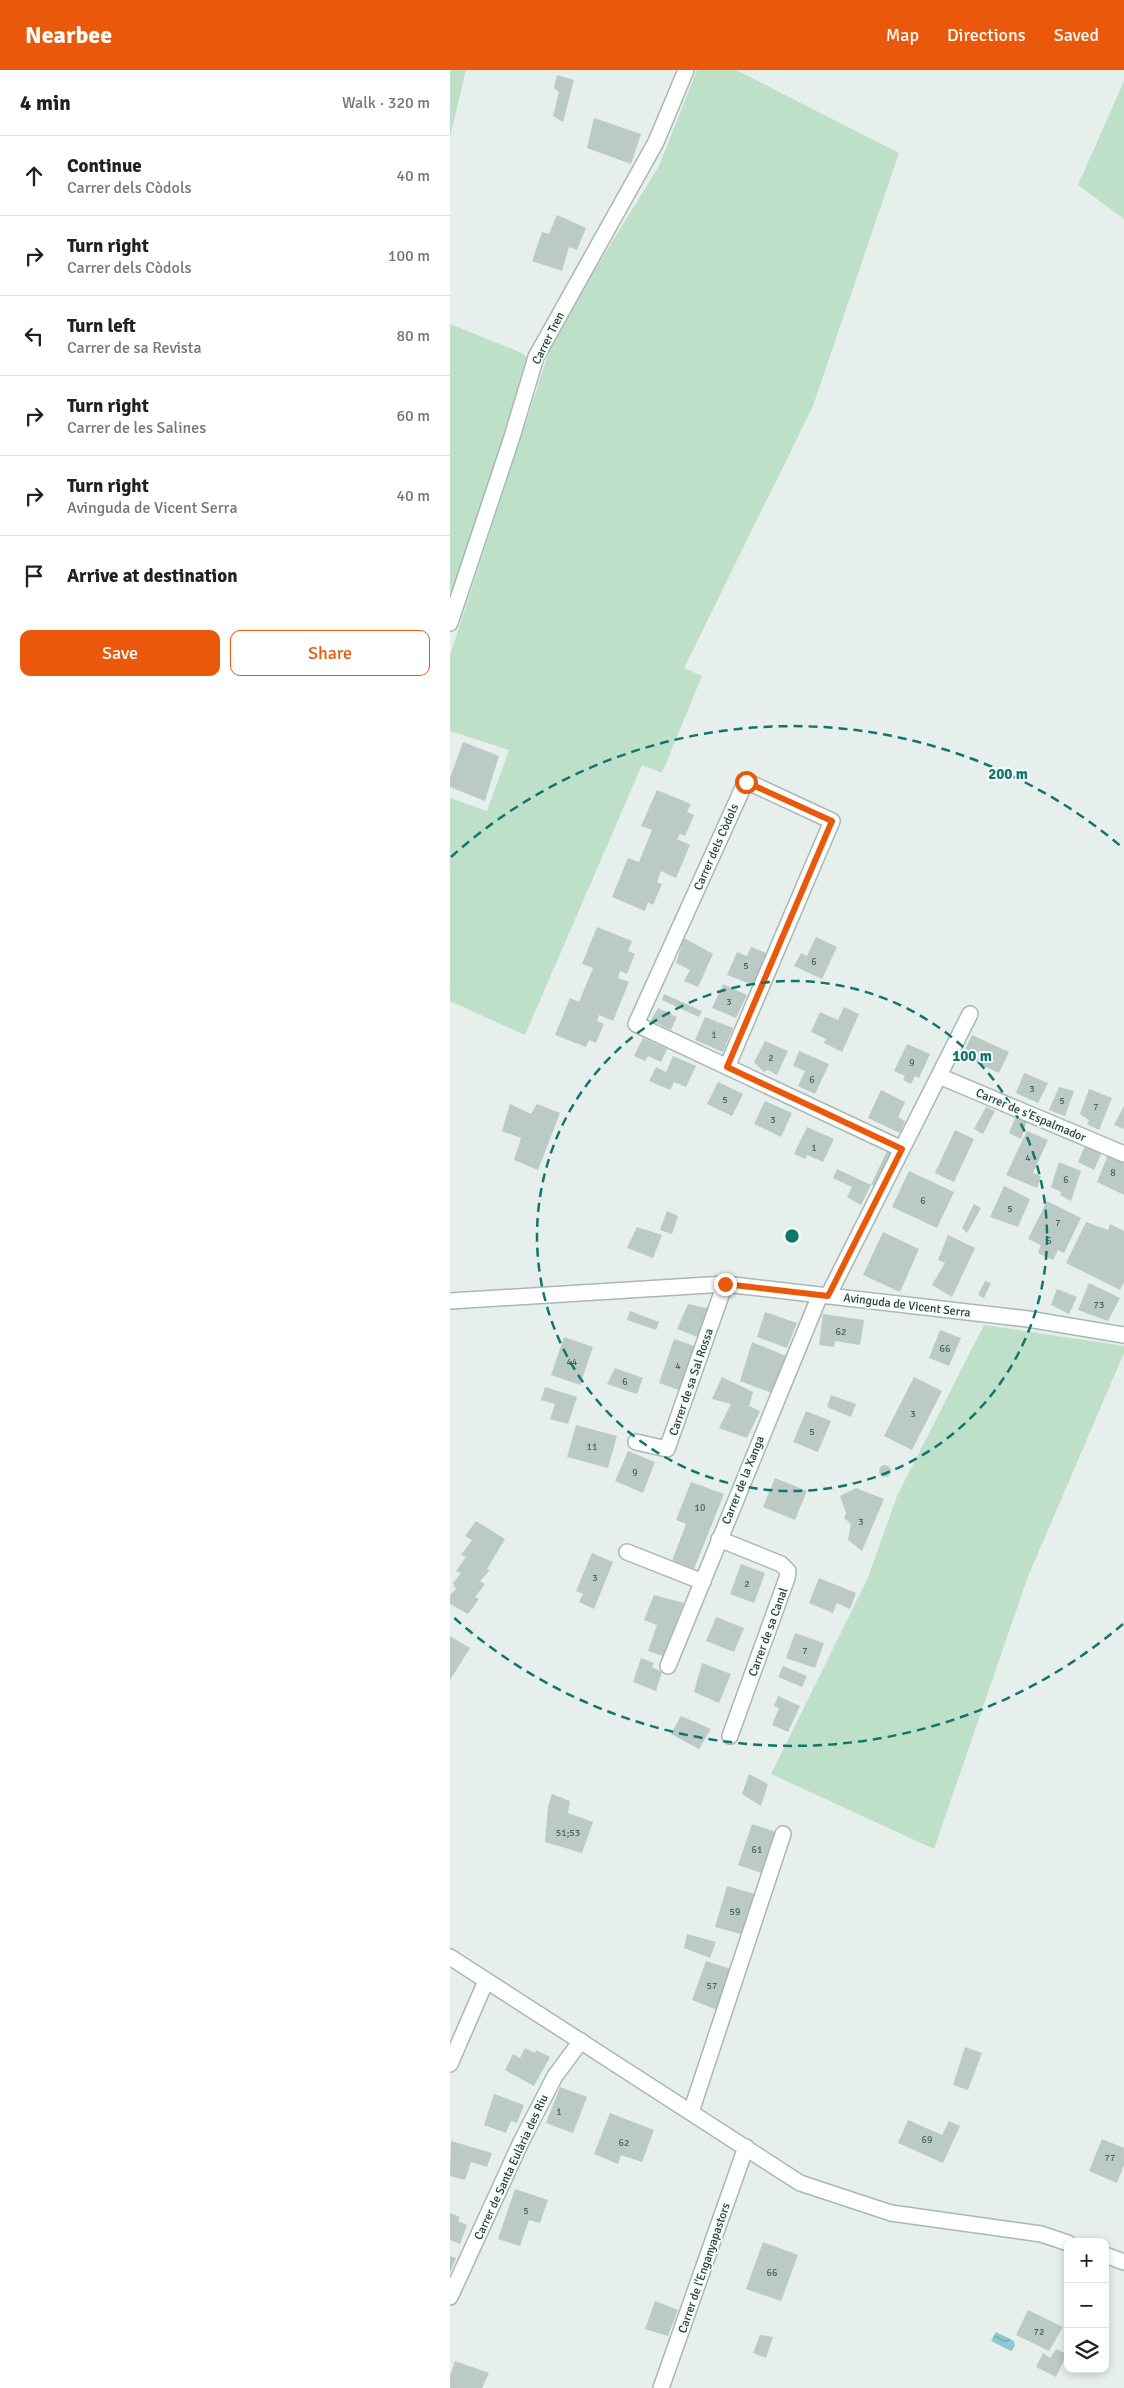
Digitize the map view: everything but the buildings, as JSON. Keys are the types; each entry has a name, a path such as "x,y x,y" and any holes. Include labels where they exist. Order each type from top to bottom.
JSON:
{"street":[{"name":"Carrer Tren","path":"450,623 454,599 512,437 536,357 656,142 686,70"},
{"name":"Carrer dels Còdols","path":"746,782 832,821 727,1067 636,1024 746,782"},
{"name":"Carrer de la Xanga","path":"668,1666 719,1539 824,1296 902,1149 970,1014"},
{"path":"727,1067 902,1149"},
{"name":"Carrer de s'Espalmador","path":"939,1076 1124,1154"},
{"name":"Avinguda de Vicent Serra","path":"450,1301 725,1284 1028,1319 1124,1335"},
{"name":"Carrer de sa Sal Rossa","path":"636,1442 668,1449 725,1284"},
{"name":"Carrer de sa Canal","path":"719,1539 781,1564 788,1571 730,1736"},
{"path":"627,1552 703,1582"},
{"path":"690,2112 783,1834"},
{"path":"450,1957 800,2183 891,2213 1041,2234 1064,2242"},
{"path":"450,2064 486,1981"},
{"name":"Carrer de Santa Eulària des Riu","path":"450,2297 555,2076 581,2041"},
{"name":"Carrer de l'Enganyapastors","path":"661,2388 746,2147"},
{"path":"1109,2256 1124,2262"}],"green space":[{"path":"450,70 466,70 450,137"},
{"path":"697,70 736,70 899,153 813,406 684,668 702,676 662,773 642,765 525,1035 450,1001 450,798 487,811 509,750 450,731 450,655 554,336 659,166"},
{"path":"1124,81 1124,219 1078,185"},
{"path":"450,324 522,353 528,358 464,568 452,592 450,591"},
{"path":"984,1325 1124,1346 1124,1353 1027,1579 934,1849 771,1774 867,1580 897,1496"}],"water":[{"path":"996,2332 1014,2341 1015,2346 1011,2351 991,2341"}],"route":[{"path":"725,1284 828,1296 902,1149 727,1067 832,821 746,782"}]}
